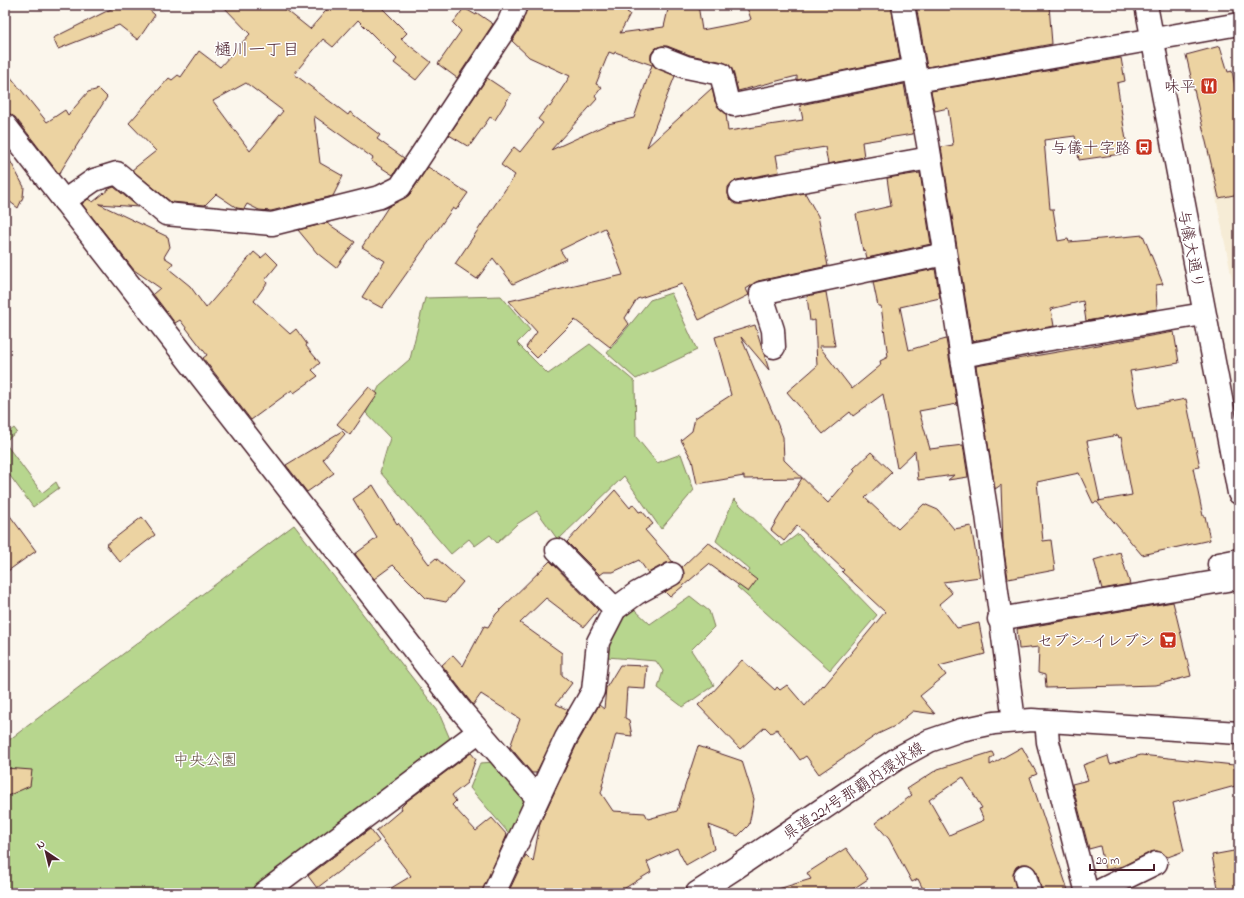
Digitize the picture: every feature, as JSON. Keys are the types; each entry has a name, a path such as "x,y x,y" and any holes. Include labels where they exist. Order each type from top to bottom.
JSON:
{"main road":[{"path":"64,201 94,180 117,173 166,214 181,216 272,224 380,198 400,187 508,24 516,5"},
{"path":"903,5 930,158 987,515 999,619 1014,721"},
{"name":"与儀大通り","path":"1146,5 1239,493"},
{"path":"663,58 686,68 721,74 727,99 734,105 916,75 1152,40 1239,24"},
{"path":"5,124 478,732 538,798"},
{"path":"740,192 930,158"},
{"path":"774,347 773,330 761,293 945,254"},
{"path":"962,356 1045,340 1204,314"},
{"path":"557,550 615,609"},
{"path":"494,893 566,738 593,691 598,642 615,609 637,593 672,574"},
{"path":"999,619 1239,578"},
{"name":"県道221号那覇内環状線","path":"697,893 913,749 942,736 961,730 994,723 1014,721 1046,721 1239,733"},
{"path":"1046,721 1048,742 1088,893"},
{"path":"264,893 478,732"},
{"path":"1098,893 1101,890 1156,864"}],"shaded area":[{"path":"1239,112 1239,315 1201,120"}],"green space":[{"path":"671,293 697,350 636,379 607,353 650,300"},
{"path":"501,296 530,330 517,343 548,374 590,344 635,382 636,437 657,463 681,454 694,490 661,529 624,476 558,540 537,511 517,524 497,543 490,535 475,546 469,539 451,554 380,472 390,438 366,413 380,385 410,359 425,298"},
{"path":"14,428 17,432 5,441 5,435"},
{"path":"5,443 42,493 56,482 59,488 33,507 5,469"},
{"path":"734,499 782,546 798,534 877,615 830,670 737,587 750,570 716,541"},
{"name":"中央公園","path":"294,525 438,711 450,739 250,893 5,893 5,743"},
{"path":"690,596 709,611 714,627 691,650 714,685 683,707 658,688 663,671 656,661 607,657 615,625 634,609 650,624"},
{"path":"495,762 523,794 526,805 512,837 470,788 480,763"}],"building":[{"path":"119,5 144,5 155,15 138,40 119,25 58,49 53,38"},
{"path":"222,5 280,5 310,29 331,5 379,5 407,33 401,39 431,62 416,80 394,63 397,59 358,20 333,47 323,39 294,74 348,115 350,112 380,135 377,139 404,158 393,175 371,161 373,158 314,116 320,163 343,176 333,196 271,211 259,210 247,204 244,209 237,208 216,194 205,205 171,202 132,170 156,151 129,123 169,78 172,80 178,75 181,77 199,51 220,67 250,34","holes":["246,83 283,111 250,151 213,101"]},
{"path":"528,5 630,5 627,12 630,14 620,33 664,27 669,5 698,5 702,30 748,21 751,19 746,5 891,5 900,59 797,80 797,76 738,91 733,71 729,65 723,62 690,55 667,46 656,48 651,54 653,65 675,76 647,147 712,88 715,102 726,114 728,131 803,120 800,105 904,84 913,134 862,142 864,157 828,164 825,147 776,155 779,172 737,180 732,182 728,187 730,200 735,204 805,193 818,216 828,266 758,281 746,289 749,295 699,320 682,284 637,299 625,318 629,324 610,347 575,320 537,358 526,347 537,332 509,301 623,275 605,228 560,250 566,259 513,284 493,258 477,279 455,264 515,175 501,165 514,147 520,152 543,123 538,119 548,106 550,107 570,76 529,57 512,41 520,29","holes":["609,52 614,54 615,52 652,65 634,118 608,124 551,150 597,99 595,96 602,87 596,84"]},
{"path":"916,5 1049,5 1052,44 927,67"},
{"path":"464,8 476,15 477,13 493,24 457,78 438,64 461,31 453,23"},
{"path":"1220,46 1228,72 1232,71 1239,107 1239,194 1219,198 1186,55"},
{"path":"1121,58 1125,81 1117,83 1128,153 1079,160 1075,136 1044,140 1050,209 1053,209 1058,241 1068,239 1069,242 1143,235 1163,284 1156,285 1157,309 1086,321 1083,301 1051,309 1054,326 972,341 941,147 953,145 948,108 935,111 931,91"},
{"path":"5,70 47,122 65,110 68,115 88,92 99,89 107,97 59,174 15,117 5,113"},
{"path":"487,78 511,94 495,120 490,117 469,147 449,135"},
{"path":"5,151 24,187 23,197 18,208 5,198"},
{"path":"428,167 468,193 456,210 453,208 382,308 362,297 385,261 362,247 388,207 410,194"},
{"path":"920,173 931,244 867,258 865,250 863,251 856,214 891,206 887,178"},
{"path":"114,187 138,207 99,204 168,237 170,247 164,257 173,263 169,269 190,286 206,308 254,252 261,258 267,253 278,264 265,280 267,283 254,301 290,334 296,329 307,344 306,346 320,363 312,370 318,376 294,393 292,390 251,420 203,358 207,355 180,320 175,323 153,294 160,288 134,270 82,204 88,199 93,202 109,189"},
{"path":"327,223 355,242 336,268 317,253 298,230"},
{"path":"935,269 940,298 900,307 909,350 946,339 957,404 919,411 930,449 963,445 968,477 948,480 954,475 918,480 915,451 897,468 883,394 853,416 850,412 823,434 787,392 817,366 815,320 810,321 807,296 826,292 835,346 819,346 852,389 881,365 880,361 888,357 881,306 878,306 873,282"},
{"path":"755,325 769,370 741,337 783,437 784,460 828,503 855,471 853,469 871,452 892,472 865,498 898,529 924,504 938,510 954,529 971,526 980,577 943,582 952,593 939,604 957,628 979,623 985,654 939,666 946,675 920,696 935,714 913,711 895,726 878,734 819,774 806,756 800,760 777,729 771,733 765,727 740,749 698,705 711,694 742,660 775,690 777,687 780,690 787,685 805,706 823,685 824,686 885,612 842,572 844,570 797,526 784,541 771,530 802,478 744,479 744,476 697,484 692,460 681,440 692,431 695,418 731,395 715,337"},
{"path":"1174,332 1179,363 1130,371 1137,408 1186,399 1200,467 1193,468 1203,516 1205,516 1210,540 1142,555 1097,502 1093,503 1079,473 1037,482 1043,541 1051,540 1055,570 1008,579 1003,544 1001,485 995,489 976,366","holes":["1118,435 1119,438 1121,437 1132,495 1100,501 1087,441"]},
{"path":"369,387 378,394 350,435 337,424"},
{"path":"342,431 345,434 323,459 334,473 307,492 286,465"},
{"path":"373,485 397,524 398,523 429,564 436,558 463,582 446,602 426,598 393,565 374,579 355,554 377,538 353,499"},
{"path":"615,490 630,508 633,504 639,512 642,511 653,524 645,530 673,562 666,563 648,573 639,560 613,572 604,572 600,575 567,542"},
{"path":"5,509 36,551 5,573"},
{"path":"142,517 155,535 120,562 106,545"},
{"path":"708,542 757,580 748,592 709,564 670,597 665,592 682,581 684,574 682,567"},
{"path":"1120,552 1130,584 1102,589 1094,560"},
{"path":"550,561 598,610 584,627 546,598 520,623 562,653 562,675 572,683 556,704 568,710 536,773 532,773 510,747 520,719 481,694 473,705 442,665 453,655 463,666 484,626 488,627 496,614"},
{"path":"1173,602 1191,676 1156,685 1046,688 1045,675 1038,673 1039,647 1019,649 1017,629"},
{"path":"620,665 647,666 645,689 627,688 625,718 629,720 632,736 616,734 602,786 601,793 613,811 645,813 648,819 677,811 698,746 742,761 754,799 749,825 738,836 709,825 714,849 686,865 677,848 647,862 651,872 617,893 508,893 526,855 533,862 540,823 577,744 599,705 604,709 606,688"},
{"path":"1022,747 1037,774 1030,777 1069,893 1042,893 1037,872 1028,864 1021,864 1016,867 1013,873 1017,893 925,893 918,879 912,882 889,839 875,823 912,795 907,789 938,769 992,752 994,756 990,759 990,765","holes":["963,777 982,808 979,809 984,820 949,835 929,800"]},
{"path":"471,753 476,759 467,783 452,795 456,801 452,805 476,831 492,818 507,835 482,893 383,893 411,876 376,831 402,809 401,807 407,801"},
{"path":"1141,755 1234,765 1239,785 1173,803 1184,851 1168,857 1157,851 1151,852 1123,866 1105,870 1100,846 1089,849 1072,784 1088,780 1083,765 1108,756 1110,764"},
{"path":"5,768 32,770 30,786 5,797"},
{"path":"370,829 379,841 317,888 308,876"},
{"path":"846,848 868,879 847,893 779,893 778,889 811,879 807,873"},
{"path":"1239,850 1239,893 1219,893 1212,855"}],"place":[{"name":"味平","path":"1209,86"},
{"name":"与儀十字路","path":"1144,147"},
{"name":"セブン-イレブン","path":"1168,640"}],"district":[{"name":"樋川一丁目","path":"257,49"}]}
